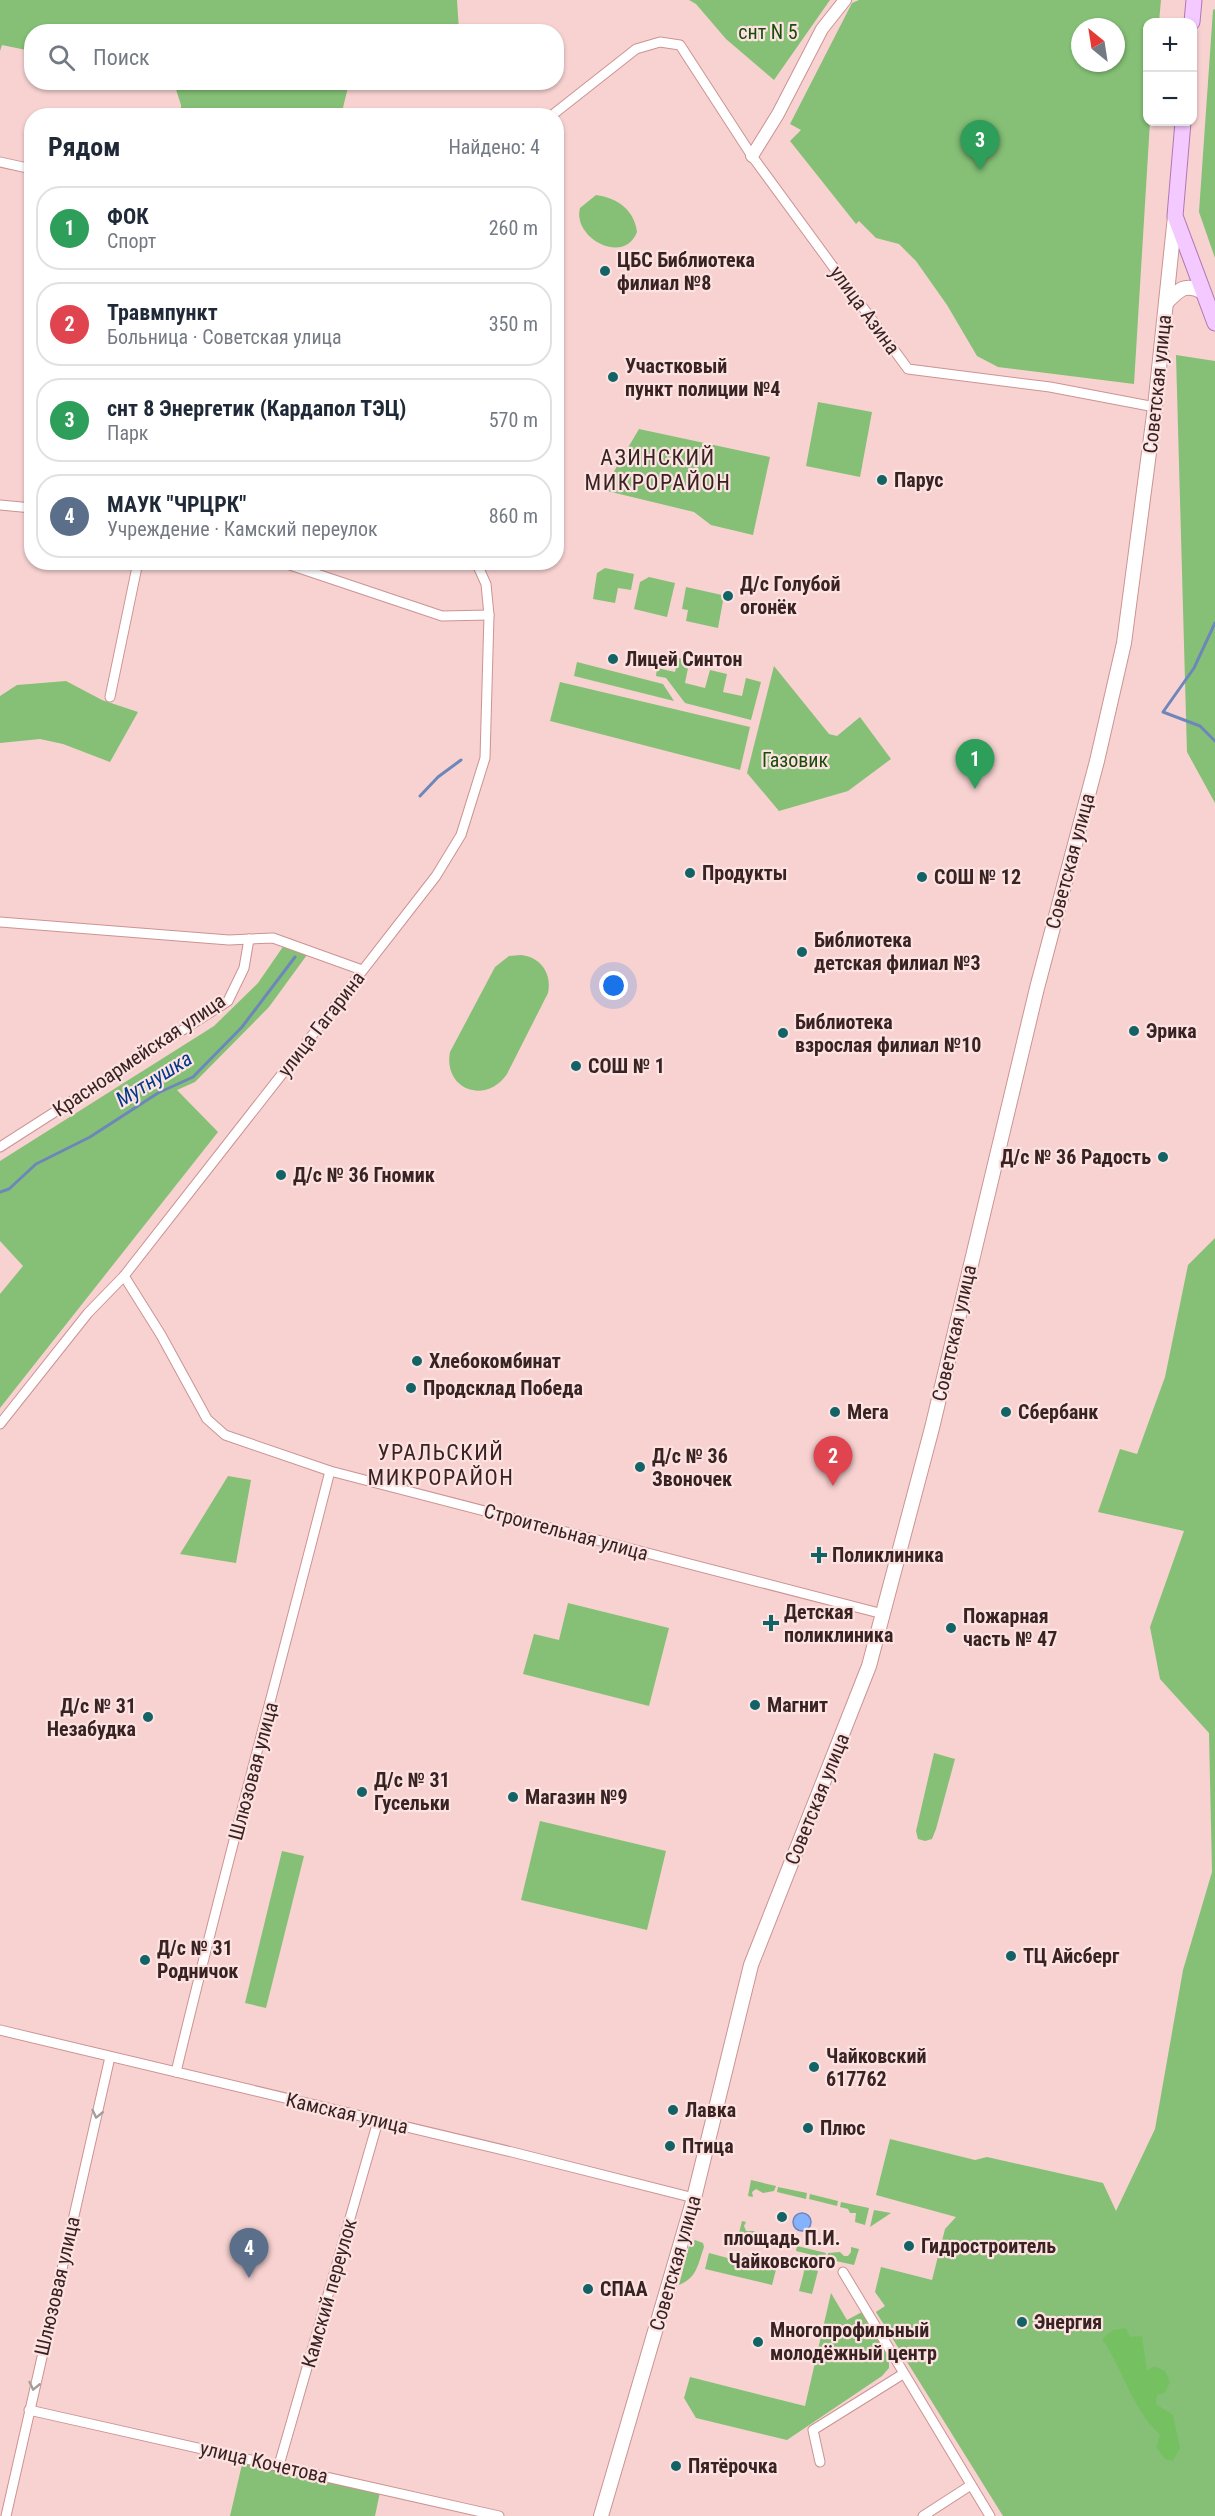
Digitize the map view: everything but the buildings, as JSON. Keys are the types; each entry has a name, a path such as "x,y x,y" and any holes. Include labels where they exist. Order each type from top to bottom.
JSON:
{"main road":[{"path":"1192,18 1194,0"},
{"name":"Советская улица","path":"602,2516 694,2198 752,1965 863,1685 932,1428 1023,1043 1097,761 1124,643 1155,406 1183,126"},
{"path":"1175,216 1215,323"},
{"path":"1166,303 1184,288 1193,287 1203,292"}],"street":[{"path":"752,156 778,114 822,29 845,0"},
{"name":"улица Азина","path":"561,108 636,49 660,42 680,45 752,156 908,369 1050,387 1155,406"},
{"path":"0,162 24,167"},
{"path":"0,505 24,507"},
{"path":"111,697 136,570"},
{"path":"305,570 442,616 489,615"},
{"name":"улица Гагарина","path":"0,1424 88,1313 124,1276 436,876 461,835 485,758 489,615 486,584 480,570"},
{"path":"0,922 229,940 273,938 362,970"},
{"name":"Красноармейская улица","path":"0,1147 228,1000 244,968 249,939"},
{"name":"Строительная улица","path":"124,1276 161,1335 207,1419 225,1435 330,1471 883,1614"},
{"name":"Шлюзовая улица","path":"176,2072 212,1918 237,1834 330,1471"},
{"name":"Камская улица","path":"0,2031 513,2152 694,2198"},
{"name":"Шлюзовая улица","path":"6,2516 110,2057"},
{"name":"Камский переулок","path":"279,2465 378,2121"},
{"path":"843,2272 990,2516"},
{"path":"820,2462 813,2430 903,2374"},
{"name":"улица Кочетова","path":"29,2410 499,2516"},
{"path":"923,2516 971,2485"}],"green space":[{"path":"0,0 457,0 459,24 24,24 24,50 2,45 0,51"},
{"name":"снт N 5","path":"689,0 830,0 774,80 726,39 696,4"},
{"path":"859,0 1161,0 1159,18 1143,18 1143,126 1150,126 1134,384 998,367 977,356 947,305 916,261 899,244 876,238 859,221 856,224 790,141 801,130 790,124 852,3"},
{"path":"1215,9 1215,258 1199,212 1213,10"},
{"path":"176,90 347,90 343,108 181,108"},
{"path":"596,195 618,202 629,211 637,232 630,242 621,247 611,247 591,238 584,229 580,219 580,208"},
{"path":"1176,355 1215,361 1215,803 1187,752"},
{"path":"818,402 872,412 860,477 806,466"},
{"path":"639,429 770,457 753,535 711,525 694,512 603,490"},
{"path":"605,568 634,574 631,590 618,588 615,603 593,599 597,573"},
{"path":"649,577 675,583 667,617 634,609 640,582"},
{"path":"686,587 722,595 718,628 686,621 688,610 682,609"},
{"path":"678,658 700,663 699,665 689,663 685,683 705,688 710,670 727,674 723,692 742,696 746,678 761,682 751,720 685,703 666,678 656,676 657,668 675,672"},
{"path":"577,662 663,684 674,701 574,676"},
{"name":"Газовик","path":"774,666 829,734 837,736 860,717 891,759 848,791 779,811 747,773"},
{"path":"66,681 102,700 138,712 110,762 63,744 40,739 0,743 0,696 17,685"},
{"path":"560,682 750,727 740,770 550,721"},
{"path":"289,938 312,948 269,1007 195,1082 177,1090 218,1132 0,1408 0,1294 23,1266 0,1241 0,1161 214,1026 258,983"},
{"path":"521,955 534,959 544,968 548,979 548,993 507,1074 498,1084 488,1089 478,1091 468,1089 459,1084 453,1076 450,1052 495,967 509,956"},
{"path":"1215,1238 1215,2516 1003,2516 876,2312 885,2306 875,2292 881,2267 932,2280 945,2229 956,2217 876,2195 890,2139 975,2160 987,2157 1103,2183 1116,2211 1155,2129 1183,1970 1212,1872 1209,1733 1160,1679 1150,1627 1184,1531 1098,1512 1120,1449 1137,1454 1165,1377 1188,1265"},
{"path":"228,1476 251,1480 236,1563 180,1554"},
{"path":"568,1603 669,1628 649,1706 523,1674 534,1634 559,1640"},
{"path":"934,1753 955,1759 936,1829 932,1839 925,1841 918,1839 916,1831"},
{"path":"540,1821 666,1851 647,1930 521,1900"},
{"path":"282,1851 304,1856 266,2008 245,2003"},
{"path":"751,2180 776,2186 774,2191 763,2193 756,2189 752,2192 753,2197 748,2196"},
{"path":"778,2187 807,2193 806,2199 777,2192"},
{"path":"810,2194 838,2201 837,2206 809,2199"},
{"path":"841,2202 869,2208 865,2225 855,2222 856,2213 850,2213 848,2209 840,2207"},
{"path":"874,2210 891,2213 870,2227"},
{"path":"742,2221 746,2222 744,2226 746,2231 754,2231 763,2238 762,2243 738,2237"},
{"path":"695,2240 703,2243 704,2247 698,2265 690,2278 679,2285 689,2246"},
{"path":"797,2246 826,2253 825,2258 796,2251"},
{"path":"851,2247 859,2249 854,2265 827,2259 828,2253 840,2252 848,2256"},
{"path":"709,2253 739,2261 749,2255 778,2262 772,2285 705,2269"},
{"path":"805,2268 818,2271 812,2294 799,2291"},
{"path":"831,2293 847,2320 862,2312 889,2358 889,2368 882,2376 787,2440 696,2418 684,2398 690,2377 805,2406"},
{"path":"1126,2328 1130,2337 1142,2336 1147,2371 1154,2366 1165,2371 1170,2382 1165,2393 1157,2395 1156,2404 1173,2415 1180,2448 1173,2461 1165,2459 1156,2447 1160,2435 1142,2413 1102,2339 1113,2330"},
{"path":"243,2460 380,2492 375,2516 230,2516"}],"water":[{"path":"798,2213 806,2213 811,2218 809,2229 798,2231 793,2226 793,2218"}],"waterway":[{"path":"1215,623 1194,668 1163,712 1200,726 1215,741"},
{"name":"Мутнушка","path":"420,796 438,777 461,760"},
{"name":"Мутнушка","path":"0,1192 9,1189 36,1164 90,1137 158,1093 193,1077 242,1027 295,957"}],"place":[{"name":"снт 8 Энергетик (Кардапол ТЭЦ)","path":"980,170"},
{"name":"ЦБС Библиотека филиал №8","path":"605,271"},
{"name":"Участковый пункт полиции №4","path":"613,377"},
{"name":"Парус","path":"882,480"},
{"name":"Д/с Голубой огонёк","path":"728,596"},
{"name":"Лицей Синтон","path":"613,659"},
{"name":"ФОК","path":"975,789"},
{"name":"Продукты","path":"690,873"},
{"name":"СОШ № 12","path":"922,877"},
{"name":"Библиотека детская филиал №3","path":"802,952"},
{"name":"Эрика","path":"1134,1031"},
{"name":"Библиотека взрослая филиал №10","path":"783,1033"},
{"name":"СОШ № 1","path":"576,1066"},
{"name":"Д/с № 36 Радость","path":"1163,1157"},
{"name":"Д/с № 36 Гномик","path":"281,1175"},
{"name":"Хлебокомбинат","path":"417,1361"},
{"name":"Продсклад Победа","path":"411,1388"},
{"name":"Мега","path":"835,1412"},
{"name":"Сбербанк","path":"1006,1412"},
{"name":"Д/с № 36 Звоночек","path":"640,1467"},
{"name":"Травмпункт","path":"833,1486"},
{"name":"Поликлиника","path":"819,1555"},
{"name":"Детская поликлиника","path":"771,1623"},
{"name":"Пожарная часть № 47","path":"951,1628"},
{"name":"Магнит","path":"755,1705"},
{"name":"Д/с № 31 Незабудка","path":"148,1717"},
{"name":"Д/с № 31 Гусельки","path":"362,1792"},
{"name":"Магазин №9","path":"513,1797"},
{"name":"ТЦ Айсберг","path":"1011,1956"},
{"name":"Д/с № 31 Родничок","path":"145,1960"},
{"name":"Чайковский 617762","path":"814,2067"},
{"name":"Лавка","path":"673,2110"},
{"name":"Плюс","path":"808,2128"},
{"name":"Птица","path":"670,2146"},
{"name":"площадь П.И. Чайковского","path":"782,2217"},
{"name":"Гидростроитель","path":"909,2246"},
{"name":"МАУК \"ЧРЦРК\"","path":"249,2278"},
{"name":"СПАА","path":"588,2289"},
{"name":"Энергия","path":"1022,2322"},
{"name":"Многопрофильный молодёжный центр","path":"758,2342"},
{"name":"Пятёрочка","path":"676,2466"}],"district":[{"name":"АЗИНСКИЙ МИКРОРАЙОН","path":"658,470"},
{"name":"УРАЛЬСКИЙ МИКРОРАЙОН","path":"441,1464"}]}
